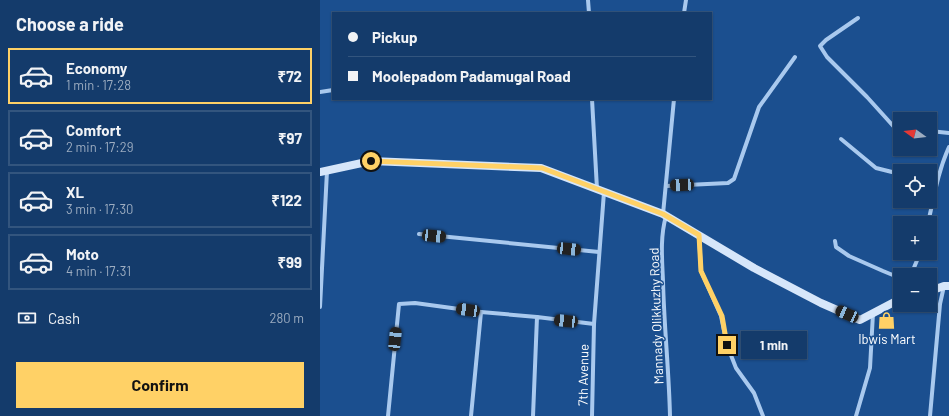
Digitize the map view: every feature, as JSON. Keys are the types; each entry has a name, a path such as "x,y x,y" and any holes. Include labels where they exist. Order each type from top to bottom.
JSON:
{"main road":[{"path":"323,170 371,161 542,168 664,215 754,268 821,303 860,320 893,303"}],"street":[{"path":"588,0 588,12"},
{"path":"684,12 686,0"},
{"path":"858,18 839,30 820,46 826,57 867,97 893,126"},
{"path":"666,186 728,183 734,179 759,107 795,57"},
{"path":"320,92 332,90"},
{"name":"7th Avenue","path":"592,100 600,190 600,252 594,324 592,416"},
{"name":"Mannady Olikkuzhy Road","path":"670,416 662,260 663,226 674,100"},
{"path":"937,132 949,133"},
{"path":"841,139 876,168 893,172"},
{"path":"937,182 949,147"},
{"path":"320,307 323,170"},
{"path":"419,234 600,252"},
{"path":"699,235 701,271 722,316 727,345 736,368 754,394 763,416"},
{"path":"835,241 836,247 849,256 893,275"},
{"path":"930,416 940,304 946,286"},
{"path":"388,416 399,304 415,303 594,324"},
{"path":"471,416 482,312"},
{"path":"856,416 870,368 873,313"},
{"path":"533,416 537,317"}],"place":[{"name":"Ibwis Mart","path":"887,320"}],"route":[{"path":"371,161 542,168 663,214 699,235 701,271 722,316 727,345"}]}
